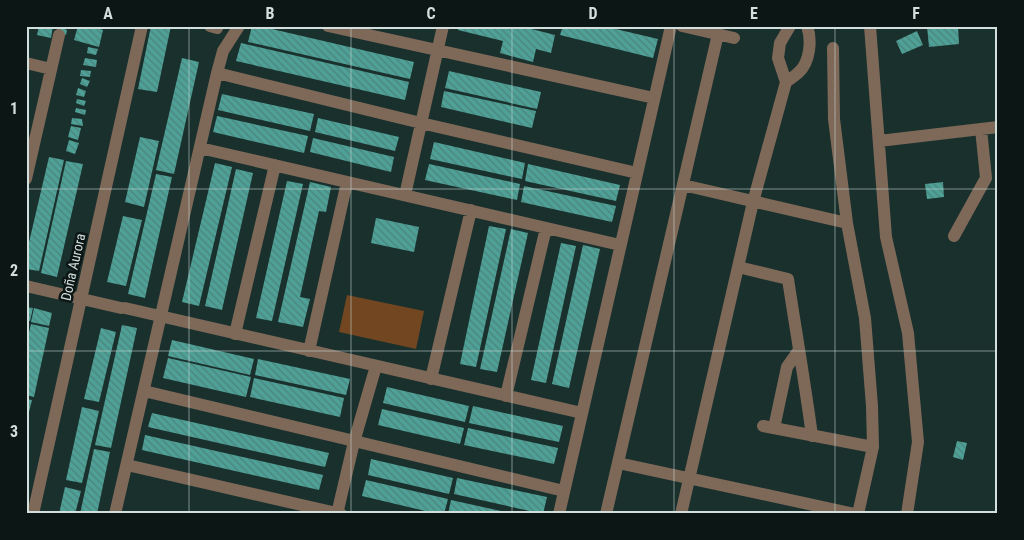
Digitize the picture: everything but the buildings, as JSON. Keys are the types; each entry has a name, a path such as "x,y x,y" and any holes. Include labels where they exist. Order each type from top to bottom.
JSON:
{"street":[{"name":"Doña Aurora","path":"33,514 142,26"},
{"path":"210,26 217,28 218,26"},
{"path":"115,514 217,73 223,51 239,26"},
{"path":"328,26 654,98"},
{"path":"405,195 443,26"},
{"path":"558,514 671,26"},
{"path":"682,26 734,38"},
{"path":"682,514 753,202 786,82 778,58 780,43 790,26"},
{"path":"786,82 800,71 808,54 810,41 807,26"},
{"path":"870,26 886,237 908,333 918,442 907,514"},
{"path":"606,514 718,34"},
{"path":"26,179 31,136 59,35"},
{"path":"618,463 857,514 873,447 865,318 847,223 834,119 833,48"},
{"path":"26,63 51,69"},
{"path":"217,73 637,173"},
{"path":"879,141 998,127"},
{"path":"954,236 986,178 982,129"},
{"path":"200,148 620,245"},
{"path":"235,334 274,165"},
{"path":"309,351 347,182"},
{"path":"683,185 847,223"},
{"path":"431,379 471,210"},
{"path":"506,396 546,228"},
{"path":"738,267 788,279 812,436"},
{"path":"26,286 582,413"},
{"path":"799,350 787,367 768,427 873,447"},
{"path":"126,465 338,513 354,442 376,366"},
{"path":"144,391 564,491"}],"shaded area":[{"path":"347,295 424,311 416,349 339,332"}]}
